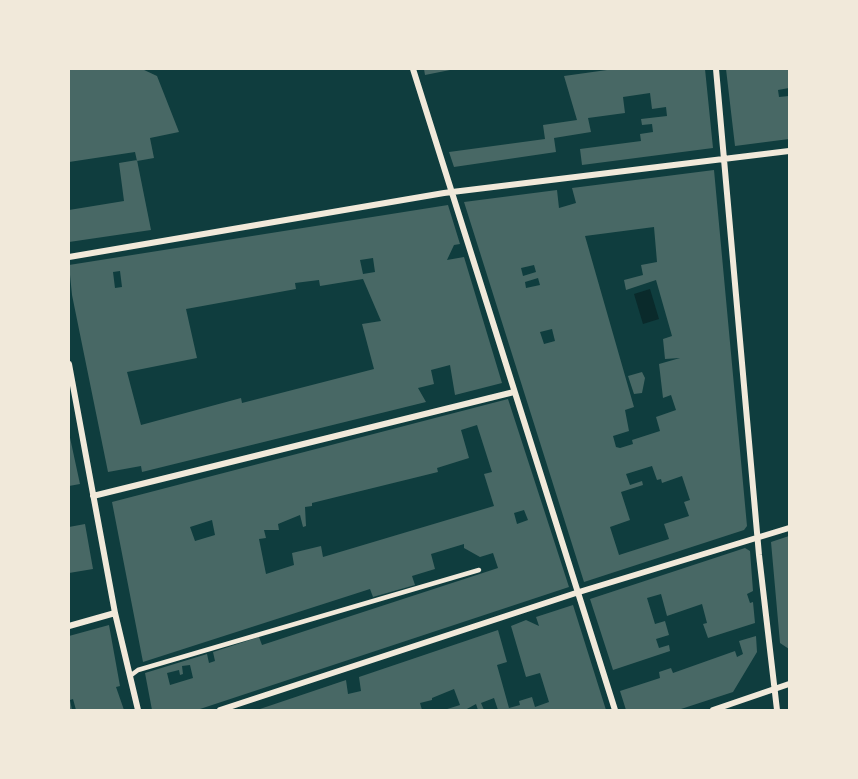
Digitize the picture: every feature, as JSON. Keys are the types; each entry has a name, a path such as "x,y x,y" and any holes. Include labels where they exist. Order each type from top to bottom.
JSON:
{"street":[{"path":"413,69 615,710"},
{"path":"716,69 758,537 777,710"},
{"path":"69,257 452,192 789,151"},
{"path":"69,364 115,613 138,710"},
{"path":"93,496 514,392"},
{"path":"220,710 579,592 789,528"},
{"path":"69,626 115,613"},
{"path":"713,710 789,684"}],"lane":[{"path":"130,676 138,670 479,570"}],"water":[{"path":"650,289 659,319 643,324 634,294"}],"building":[{"path":"69,69 142,69 157,76 179,132 150,138 154,158 137,161 135,152 69,162"},
{"path":"424,69 450,69 450,70 425,75"},
{"path":"614,69 705,69 713,148 582,165 580,149 641,141 640,134 653,132 652,124 642,125 641,119 667,116 666,107 652,109 650,93 623,97 625,113 588,118 591,132 554,138 556,152 454,167 449,152 545,139 543,125 577,120 564,76"},
{"path":"726,69 789,69 789,88 778,90 779,97 789,96 789,139 735,146"},
{"path":"137,160 151,230 69,242 69,210 124,201 119,163"},
{"path":"714,170 747,526 744,530 584,582 464,202 557,190 559,208 576,203 572,188","holes":["654,227 657,262 641,265 643,275 624,280 626,290 656,280 672,336 663,339 665,359 680,358 659,364 663,398 671,395 676,410 656,417 660,431 632,440 633,444 616,447 613,436 629,431 625,410 634,407 585,236","534,265 536,272 523,276 521,268","538,278 540,285 526,288 525,282","552,329 555,341 544,344 540,332","652,466 657,480 661,479 662,483 682,476 690,500 684,502 689,516 664,524 669,539 619,555 610,527 630,520 621,492 643,485 642,481 630,485 626,474"]},
{"path":"448,205 460,244 454,245 447,260 464,257 502,383 455,395 450,365 431,370 434,384 418,388 426,402 142,472 141,466 108,472 72,295 69,265","holes":["373,258 375,272 363,274 360,260","120,271 122,287 115,288 113,272","363,279 381,321 362,324 374,369 242,403 241,398 141,425 127,372 197,358 186,309 296,289 295,283 319,280 320,286"]},
{"path":"642,372 645,378 642,393 634,394 628,376"},
{"path":"508,399 569,587 197,710 152,710 145,673 207,654 209,663 215,661 213,652 259,637 262,645 498,568 493,553 480,557 464,548 464,544 431,554 435,569 412,576 415,585 373,597 370,589 143,662 112,502","holes":["477,425 492,472 484,474 494,506 323,557 321,546 292,553 294,565 266,574 259,539 266,538 264,530 279,530 278,524 300,515 303,527 306,526 305,507 312,506 312,503 438,472 437,468 469,458 461,430","524,510 528,520 517,524 514,513","212,520 215,535 195,541 190,527","190,665 193,678 170,685 167,673 179,670 180,675 183,674 182,666"]},
{"path":"69,433 80,484 69,486"},
{"path":"85,524 93,569 69,573 69,527"},
{"path":"789,536 789,649 780,643 771,542"},
{"path":"745,548 750,551 753,591 747,594 750,603 753,602 755,623 708,638 703,624 707,623 702,604 667,616 661,594 647,598 655,624 665,621 669,635 656,639 659,648 669,645 670,651 613,670 590,599"},
{"path":"573,605 606,710 498,710 494,698 481,703 484,710 478,710 476,704 465,710 444,710 460,705 454,689 420,703 422,710 257,710 346,680 348,694 361,691 359,677 498,630 507,662 497,665 509,708 520,705 519,701 532,697 535,707 549,702 540,673 526,677 511,626 526,620 539,626 536,617"},
{"path":"109,625 120,686 116,687 124,710 76,710 73,699 70,700 72,710 69,710 69,636"},
{"path":"756,636 757,652 733,692 678,710 626,710 620,691 660,678 659,672 671,668 673,673 735,651 737,657 743,654 739,641"}]}
